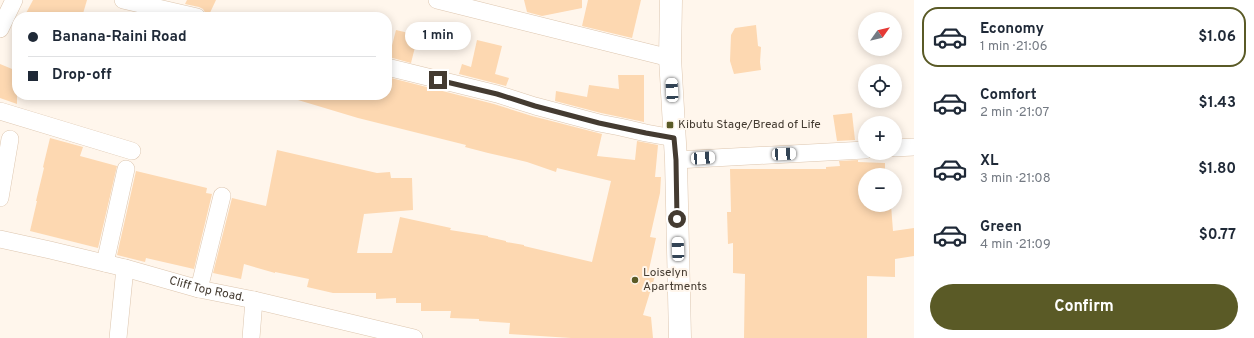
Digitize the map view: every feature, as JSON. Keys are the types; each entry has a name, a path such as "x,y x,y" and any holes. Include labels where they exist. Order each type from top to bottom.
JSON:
{"main road":[{"path":"671,0 670,58 676,160 680,338"}],"street":[{"path":"0,29 14,0"},
{"path":"123,0 175,12"},
{"path":"437,0 670,58"},
{"path":"392,68 497,94 599,123 674,138"},
{"path":"0,111 132,152"},
{"path":"0,198 10,138"},
{"path":"902,148 914,147"},
{"path":"676,160 858,150"},
{"path":"105,263 126,170"},
{"path":"198,289 222,196"},
{"name":"Cliff Top Road.","path":"0,240 105,263 198,289 254,300 414,338"},
{"path":"118,338 125,268"},
{"path":"251,338 254,300"}],"building":[{"path":"33,0 87,0 83,12 27,12"},
{"path":"187,0 216,0 210,12 205,12 199,7 185,4"},
{"path":"524,0 582,0 582,8 542,16 527,12"},
{"path":"588,0 641,0 632,38 582,26"},
{"path":"756,25 758,46 761,47 761,70 734,74 730,61 731,35 735,28"},
{"path":"396,30 413,34 410,46 415,47 411,63 392,58 392,45"},
{"path":"477,40 502,46 495,74 509,78 506,86 459,74 462,64 471,67"},
{"path":"0,64 12,69 12,100 17,100 17,104 0,98"},
{"path":"618,75 644,75 644,122 555,101 556,91 587,97 589,85 619,89"},
{"path":"392,78 494,104 532,116 602,134 597,156 635,160 637,141 658,145 655,177 661,177 660,193 650,237 656,238 648,274 655,276 643,315 651,317 653,338 571,338 509,334 510,323 479,321 479,319 450,318 451,311 421,311 421,303 396,303 396,298 376,299 376,293 333,293 307,287 309,279 275,273 244,264 241,279 213,273 232,198 266,206 277,150 377,173 390,172 391,178 412,178 413,210 364,214 357,253 392,253 400,217 451,228 450,230 488,236 506,242 592,262 611,181 557,168 556,172 527,162 465,147 466,145 358,118 298,100 392,100"},
{"path":"852,113 855,140 837,141 833,115"},
{"path":"50,138 83,147 80,156 117,166 98,248 30,231"},
{"path":"858,160 858,162 885,163 885,168 858,168 858,212 892,212 893,231 914,228 914,256 895,259 895,277 867,276 867,338 744,338 745,274 733,273 733,243 728,244 727,212 731,212 730,169 826,169 826,167 840,166 839,161"},
{"path":"136,171 207,188 206,193 212,194 194,269 146,258 145,262 117,255"}],"place":[{"name":"Kibutu Stage/Bread of Life","path":"670,125"},
{"name":"Loiselyn Apartments","path":"635,280"}],"route":[{"path":"438,80 497,94 548,110 557,111 599,123 674,138 677,219"}]}
